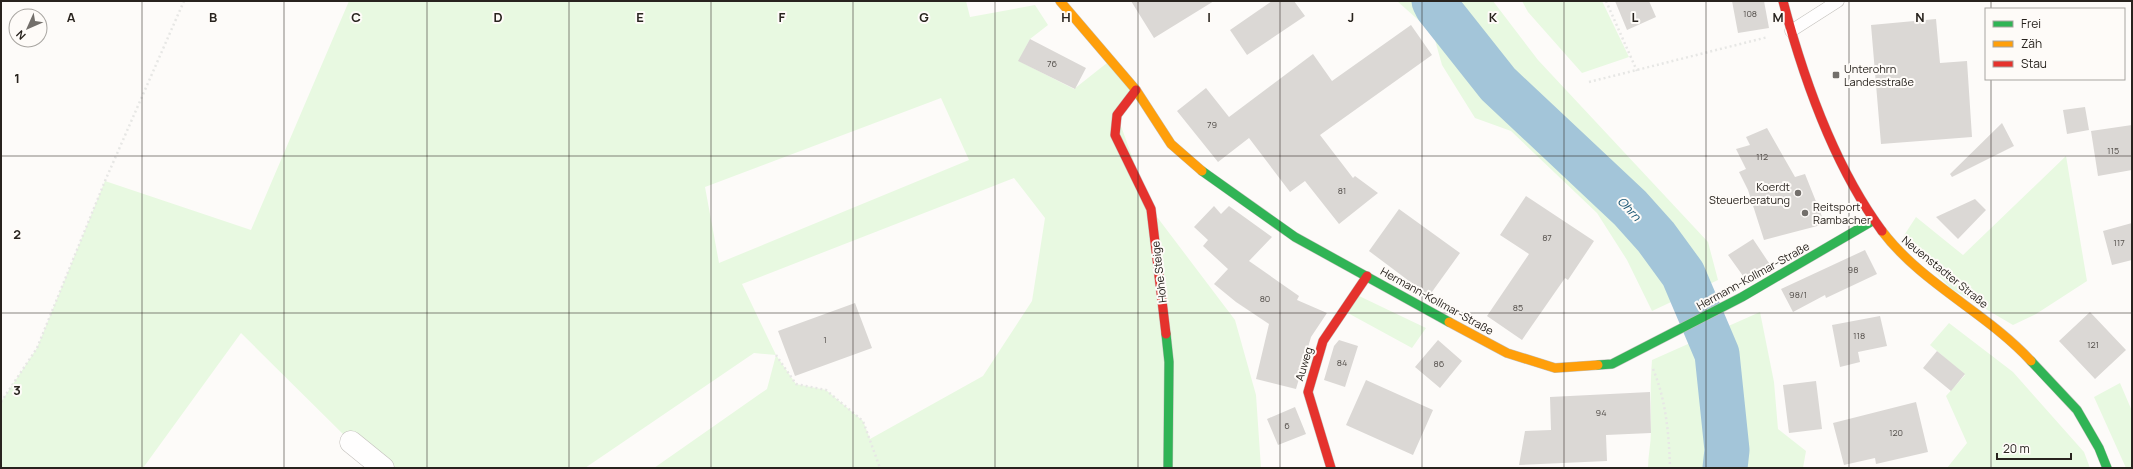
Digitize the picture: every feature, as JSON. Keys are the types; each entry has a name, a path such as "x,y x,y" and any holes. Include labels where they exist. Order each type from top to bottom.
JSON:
{"street":[{"name":"Hermann-Kollmar-Straße","path":"1060,1 1112,59 1136,90 1171,144 1200,170 1295,236 1507,353 1555,368 1612,364 1742,297 1874,220"},
{"name":"Neuenstadter Straße","path":"1783,1 1791,31 1840,161 1874,220 1894,247 1954,297 2012,340 2077,410 2099,448 2107,468"},
{"name":"Hohe Steige","path":"1136,90 1117,115 1115,135 1151,209 1169,362 1168,468"},
{"name":"Auweg","path":"1331,468 1308,392 1323,340 1367,276"},
{"path":"351,442 384,468"}],"lane":[{"path":"1791,31 1838,1"}],"path":[{"path":"1,402 37,348 105,181 184,1"},
{"path":"1606,1 1637,71"},
{"path":"1589,82 1791,31"},
{"path":"1645,348 1656,375 1665,407 1670,441 1670,468"},
{"path":"776,355 796,384 826,390 863,421 880,468"}],"green space":[{"path":"349,1 966,1 970,17 1035,5 1048,25 1030,39 1019,61 1074,89 1112,59 1136,90 1117,115 1151,209 1235,320 1256,395 1261,468 654,468 767,389 776,355 754,353 585,468 383,468 351,442 241,333 143,468 1,468 1,402 37,348 105,181 251,230","holes":["941,98 969,160 719,263 705,187","1014,178 1045,218 1032,301 983,376 870,439 863,421 826,390 796,384 776,355 742,284"]},
{"path":"1397,1 1493,1 1538,60 1708,242 1718,280 1652,311 1627,260 1597,213 1511,131 1475,118 1442,65 1433,33"},
{"path":"1522,1 1602,1 1629,57 1582,73 1528,12"},
{"path":"2066,156 2087,281 2036,314 2013,325 1950,288 1903,237 1916,217 1963,255"},
{"path":"1357,295 1426,328 1412,348 1346,312"},
{"path":"1760,312 1774,382 1778,429 1806,451 1803,468 1648,468 1651,436 1652,360"},
{"path":"1949,323 2013,372 2084,452 2090,468 1947,468 1967,443 1946,396 1965,375 1930,345"},
{"path":"2120,383 2132,411 2132,468 2126,468 2094,397"}],"building":[{"path":"1131,1 1214,1 1154,38"},
{"path":"1272,1 1294,1 1305,16 1247,55 1230,30"},
{"path":"1615,1 1649,1 1656,17 1627,30"},
{"path":"1732,1 1764,1 1769,28 1738,33"},
{"path":"1936,19 1940,63 1967,61 1972,137 1881,144 1871,25"},
{"path":"1411,25 1432,55 1320,135 1353,178 1355,176 1378,193 1339,224 1305,181 1290,192 1249,138 1218,162 1177,111 1206,88 1229,117 1313,54 1332,81"},
{"path":"1030,39 1086,68 1075,89 1018,61"},
{"path":"2085,107 2089,130 2067,134 2063,110"},
{"path":"2002,123 2014,146 1952,177 1950,174"},
{"path":"2132,125 2132,170 2098,176 2091,131"},
{"path":"1767,128 1795,177 1805,174 1825,224 1764,240 1748,190 1739,172 1746,169 1736,149 1750,145 1746,137"},
{"path":"1526,196 1594,241 1568,280 1565,278 1522,340 1487,316 1529,254 1500,235"},
{"path":"1975,199 1986,210 1958,239 1936,217"},
{"path":"1214,206 1221,214 1229,206 1272,237 1249,261 1299,296 1297,300 1327,313 1311,337 1296,389 1256,379 1269,324 1236,302 1214,284 1228,269 1203,246 1208,240 1194,227"},
{"path":"1399,209 1460,253 1429,296 1369,251"},
{"path":"2132,223 2132,260 2112,265 2103,231"},
{"path":"1753,239 1771,266 1746,280 1728,255"},
{"path":"1865,250 1877,274 1826,298 1825,295 1793,312 1781,289"},
{"path":"855,303 872,348 795,376 778,331"},
{"path":"2090,312 2126,350 2095,379 2059,341"},
{"path":"1880,316 1887,346 1858,352 1860,362 1840,367 1832,325"},
{"path":"1339,340 1358,346 1345,387 1324,380 1334,346"},
{"path":"1438,340 1462,361 1440,388 1415,367"},
{"path":"1937,351 1965,374 1951,391 1923,368"},
{"path":"1366,380 1433,410 1413,455 1346,425"},
{"path":"1816,381 1822,429 1789,433 1783,385"},
{"path":"1650,392 1651,433 1606,435 1607,461 1519,465 1525,431 1551,430 1550,397"},
{"path":"1916,402 1928,452 1876,464 1875,458 1844,465 1833,423"},
{"path":"1295,407 1306,434 1278,445 1267,419"}],"waterway":[{"name":"Ohrn","path":"1434,1 1437,7 1498,84 1630,208 1656,237 1683,274 1717,354 1727,450 1725,468"}],"traffic: fast":[{"path":"1202,171 1295,237 1449,322"},
{"path":"1598,365 1612,364 1742,297 1874,220"},
{"path":"1166,334 1169,362 1168,468"},
{"path":"2031,361 2077,410 2099,448 2107,468"}],"traffic: slow":[{"path":"1060,1 1136,90 1171,144 1202,171"},
{"path":"1882,231 1898,250 1916,266 1995,328 2031,361"},
{"path":"1449,322 1507,353 1555,368 1598,365"}],"traffic: jam":[{"path":"1783,1 1800,60 1822,120 1850,179 1865,206 1882,231"},
{"path":"1136,90 1117,115 1115,135 1151,209 1166,334"},
{"path":"1331,468 1308,392 1323,341 1367,276"}],"place":[{"name":"Unterohrn Landesstraße","path":"1836,75"},
{"name":"Koerdt Steuerberatung","path":"1798,193"},
{"name":"Reitsport Rambacher","path":"1805,213"}]}
